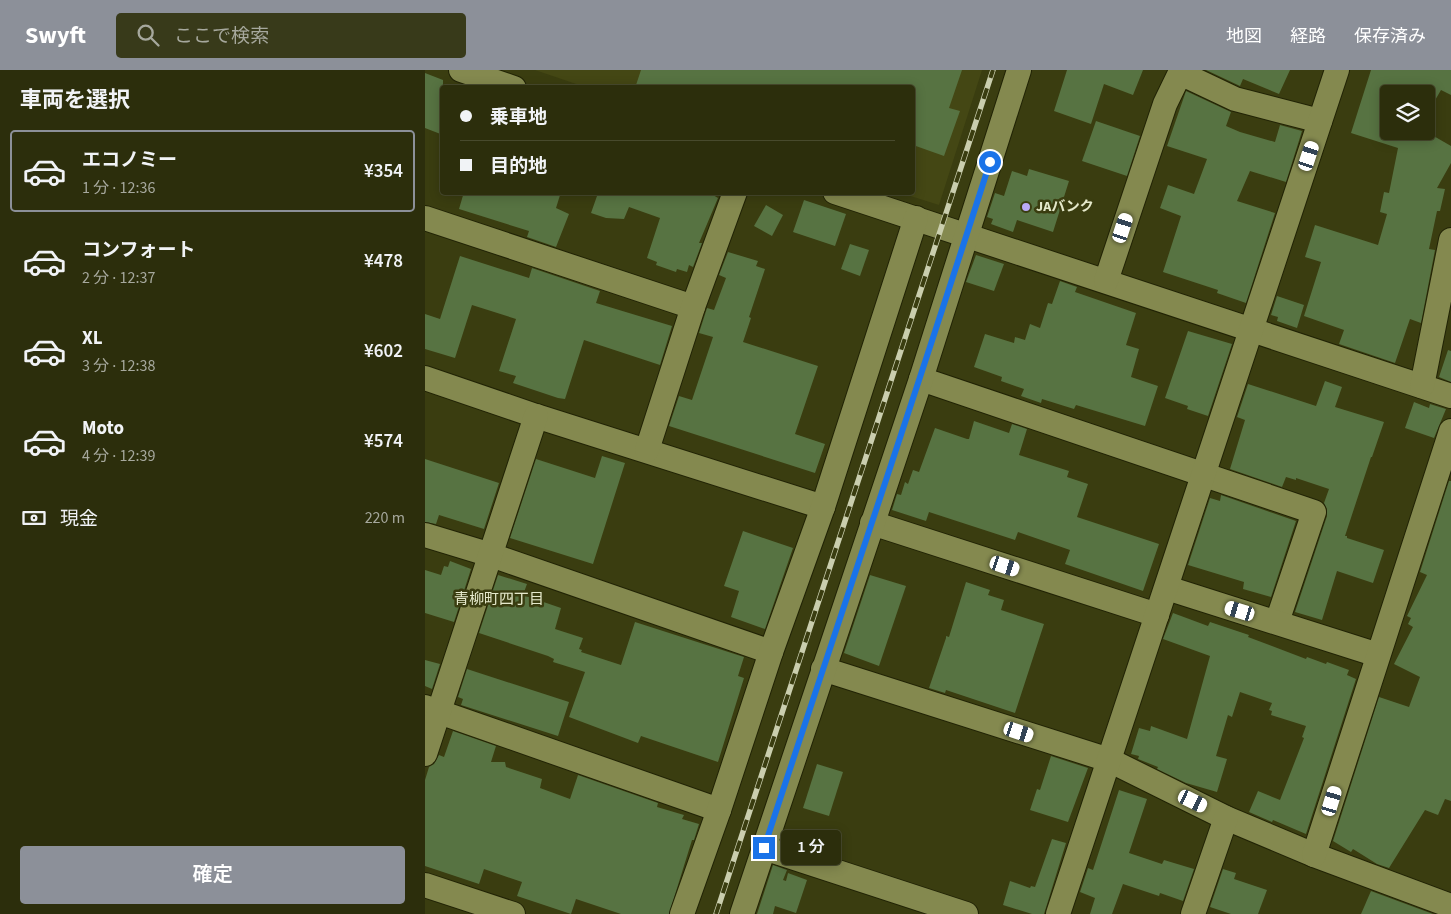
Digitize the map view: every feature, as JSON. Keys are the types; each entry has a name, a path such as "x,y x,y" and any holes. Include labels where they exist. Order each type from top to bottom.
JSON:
{"street":[{"path":"461,70 505,85"},
{"path":"742,914 921,379 1019,70"},
{"path":"1058,914 1337,70"},
{"path":"1106,282 1165,104 1180,73 1235,99 1320,121"},
{"path":"647,450 693,307 734,195"},
{"path":"844,195 1451,396"},
{"path":"425,218 693,307"},
{"path":"682,914 823,506 915,218"},
{"path":"1421,386 1450,248"},
{"path":"425,378 536,416 823,506"},
{"path":"921,379 1313,512 1277,622"},
{"path":"425,754 432,709 491,555 536,416"},
{"path":"1314,855 1451,431"},
{"path":"872,523 1157,615"},
{"path":"425,535 491,555 771,652"},
{"path":"1167,588 1378,655"},
{"path":"823,669 1109,760 1226,818 1314,855 1451,906"},
{"path":"432,709 719,810"},
{"path":"1193,914 1226,818"},
{"path":"764,848 966,914"},
{"path":"425,885 513,914"}],"shaded area":[{"path":"535,70 982,70 939,205 907,195 915,195 915,85 579,85"}],"building":[{"path":"641,70 962,70 949,108 960,111 944,156 915,146 915,85 636,85"},
{"path":"1067,70 1143,70 1133,95 1104,84 1091,124 1054,111"},
{"path":"1206,70 1290,70 1279,94 1243,79 1240,86"},
{"path":"1371,70 1451,70 1451,95 1441,90 1435,100 1435,85 1380,85 1380,140 1435,140 1435,137 1451,146 1451,163 1437,188 1445,189 1440,211 1437,211 1429,249 1435,250 1421,323 1410,319 1395,363 1339,344 1344,330 1304,316 1321,262 1305,257 1315,225 1378,245 1387,214 1380,212 1384,192 1389,193 1398,148 1351,133"},
{"path":"425,73 443,80 443,85 440,85 440,134 425,128"},
{"path":"1186,91 1231,112 1226,126 1240,132 1275,142 1280,125 1302,131 1286,182 1250,171 1237,201 1275,213 1246,303 1217,293 1218,290 1163,272 1181,216 1160,208 1168,185 1194,194 1207,159 1167,146"},
{"path":"1096,121 1140,136 1127,176 1082,161"},
{"name":"JAバンク","path":"1029,169 1069,181 1053,232 1017,220 1013,232 991,224 993,219 987,217 995,193 1004,196 1012,171 1027,176"},
{"path":"463,195 560,195 556,208 569,214 556,247 527,237 529,231 459,209"},
{"path":"595,195 713,195 718,198 699,243 702,243 693,267 689,265 687,272 677,269 676,272 656,265 657,262 647,258 660,218 629,207 624,219 606,218 591,213 597,196"},
{"path":"804,200 846,214 835,246 793,232"},
{"path":"766,205 783,215 772,236 754,226"},
{"path":"850,244 869,250 860,276 841,269"},
{"path":"728,252 758,261 756,266 765,269 743,342 818,366 795,434 825,444 815,473 669,426 679,396 692,400 713,337 699,333 707,308 714,310 726,278 719,275"},
{"path":"976,255 1004,264 994,291 966,282"},
{"path":"460,256 529,278 532,268 600,291 596,303 672,326 660,365 584,340 565,399 558,398 513,383 516,376 499,371 516,319 472,305 455,358 425,349 425,314 440,319"},
{"path":"1060,281 1077,287 1075,292 1136,313 1126,345 1139,349 1131,377 1158,386 1145,426 1076,405 1074,409 1042,399 1041,403 1021,396 1024,389 1001,381 1002,377 974,367 985,334 1014,343 1015,337 1025,340 1030,324 1040,328 1048,303 1052,304"},
{"path":"1277,296 1304,305 1297,328 1277,321 1278,317 1271,315"},
{"path":"1188,331 1232,344 1208,416 1187,409 1188,406 1165,398"},
{"path":"1448,350 1451,351 1451,382 1439,377"},
{"path":"1325,381 1342,387 1335,407 1384,422 1345,536 1384,550 1373,583 1337,571 1322,620 1295,612 1327,516 1327,509 1324,503 1329,489 1296,478 1296,480 1286,477 1282,487 1230,469 1245,420 1237,417 1248,384 1316,406"},
{"path":"1414,402 1429,408 1430,404 1446,409 1434,438 1405,428"},
{"path":"974,421 1009,433 1012,424 1027,429 1019,455 1069,471 1067,477 1088,484 1077,517 1159,544 1143,591 1065,564 1070,550 1018,532 1015,540 929,512 926,521 892,510 897,494 901,495 905,482 908,484 913,470 919,472 935,428 969,439"},
{"path":"602,456 625,463 593,564 510,538 536,459 595,478"},
{"path":"425,459 499,483 484,529 439,515 436,524 425,522"},
{"path":"1449,481 1451,481 1451,801 1445,799 1438,815 1425,810 1389,868 1377,864 1353,849 1351,852 1333,841 1379,697 1409,707 1420,677 1394,664 1413,627 1408,624 1411,618 1407,616 1427,575 1420,572"},
{"path":"1221,495 1296,521 1271,597 1243,589 1244,582 1188,565 1210,498 1220,501"},
{"path":"743,531 793,548 765,629 731,617 739,591 724,586"},
{"path":"450,561 471,569 454,622 425,613 425,570 441,575 444,566 448,567"},
{"path":"498,575 527,584 523,595 561,608 555,629 583,638 579,649 582,650 581,652 621,665 635,622 744,657 738,676 744,678 718,762 641,736 638,743 569,717 585,672 553,662 554,659 548,656 479,633"},
{"path":"870,575 906,586 879,666 844,653"},
{"path":"966,582 990,590 988,595 1004,600 1001,610 1044,624 1015,713 946,690 945,693 929,688 946,636 949,637"},
{"path":"1173,613 1208,626 1210,622 1249,635 1248,637 1306,659 1307,657 1326,664 1327,662 1349,670 1347,675 1356,679 1306,834 1249,812 1258,791 1280,800 1304,738 1302,737 1306,726 1271,715 1272,711 1269,710 1272,703 1240,692 1232,717 1228,715 1216,756 1227,759 1217,792 1186,783 1157,769 1158,767 1138,759 1139,756 1131,754 1139,728 1150,731 1151,726 1187,739 1210,656 1163,639"},
{"path":"425,660 440,664 432,689 425,686"},
{"path":"467,669 569,702 558,736 461,705 463,699 458,697"},
{"path":"453,731 496,746 491,762 505,762 506,767 542,779 540,788 570,799 578,775 658,803 657,807 684,815 682,819 699,824 694,840 692,840 669,914 621,914 576,899 571,914 517,896 522,882 484,869 479,884 425,866 425,780 429,767 434,764 439,755 444,757"},
{"path":"1051,756 1088,768 1068,822 1030,810 1037,789 1040,790"},
{"path":"817,764 843,772 829,816 803,808"},
{"path":"1119,790 1147,799 1129,853 1162,864 1164,860 1194,869 1183,901 1160,893 1159,896 1123,884 1112,914 1090,914 1095,898 1080,892 1088,868 1093,870"},
{"path":"1052,839 1066,843 1044,914 1032,914 1003,905 1010,881 1030,888 1031,886 1035,887"},
{"path":"773,865 787,870 783,880 786,881 788,873 807,880 796,913 775,906 773,914 757,914"},
{"path":"1223,869 1236,873 1234,879 1267,890 1258,914 1231,914 1210,907"},
{"path":"1371,891 1433,914 1361,914"}],"railway":[{"path":"716,914 993,70"}],"place":[{"name":"JAバンク","path":"1026,207"}],"district":[{"name":"青柳町四丁目","path":"499,599"}],"route":[{"path":"764,848 921,379 990,162"}]}
